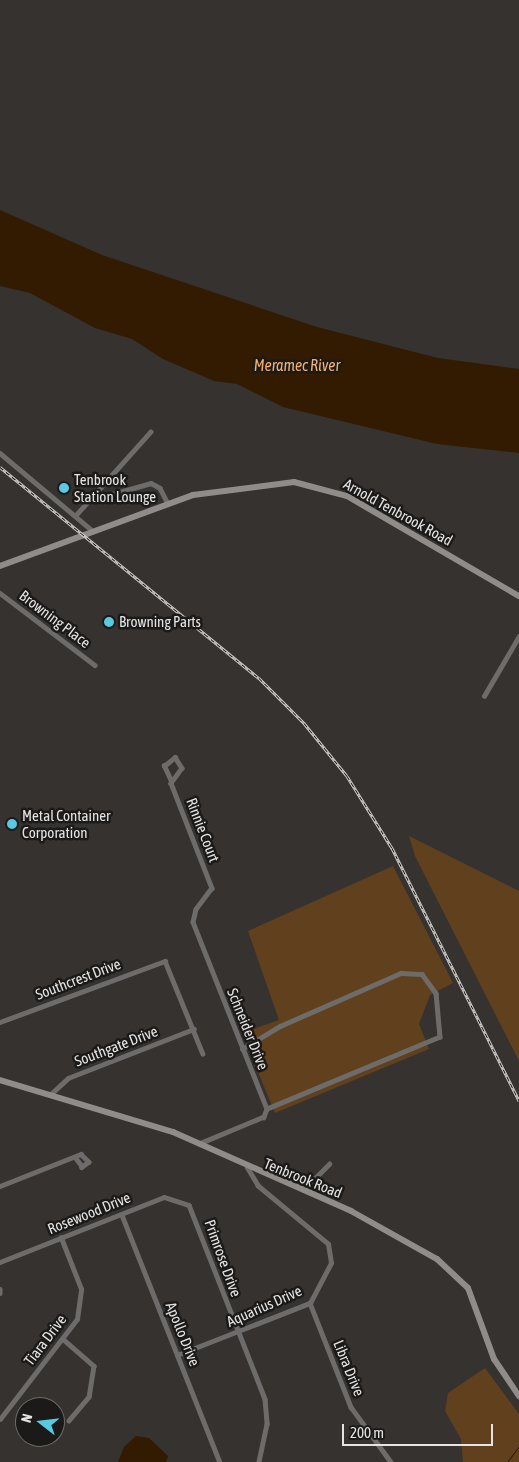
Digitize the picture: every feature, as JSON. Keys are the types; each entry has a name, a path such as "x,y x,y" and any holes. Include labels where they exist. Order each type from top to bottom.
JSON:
{"street":[{"path":"75,516 150,432"},
{"path":"0,453 93,531"},
{"path":"90,500 151,483 160,488 168,504"},
{"name":"Arnold Tenbrook Road","path":"0,566 168,504 261,484 321,486 353,499 519,596"},
{"name":"Browning Place","path":"0,593 95,665"},
{"path":"484,696 519,636"},
{"name":"Rinnie Court","path":"171,781 182,768 175,757 164,766 212,888"},
{"name":"Schneider Drive","path":"212,888 196,909 193,922 266,1109"},
{"name":"Southcrest Drive","path":"0,1022 165,961 194,1029"},
{"path":"199,1144 223,1130 264,1116 266,1109 440,1037 436,993 422,974 400,973 280,1026 242,1049"},
{"path":"194,1029 203,1054"},
{"name":"Southgate Drive","path":"52,1094 68,1078 194,1029"},
{"name":"Tenbrook Road","path":"0,1080 147,1122 199,1144 247,1168 303,1190 385,1229 460,1277 474,1300 491,1352 507,1381 519,1396"},
{"path":"0,1186 76,1159"},
{"path":"303,1190 329,1164"},
{"name":"Aquarius Drive","path":"178,1355 310,1303 323,1282 331,1249 309,1225 258,1186 247,1168"},
{"name":"Rosewood Drive","path":"0,1262 164,1197 188,1205"},
{"name":"Primrose Drive","path":"188,1205 267,1410 260,1462"},
{"name":"Apollo Drive","path":"122,1215 220,1462"},
{"name":"Tiara Drive","path":"0,1419 77,1319 81,1289 61,1238"},
{"name":"Libra Drive","path":"310,1303 351,1407 391,1462"},
{"path":"63,1339 94,1366 89,1397 69,1421"}],"shaded area":[{"path":"409,836 519,891 519,1061 415,856"},
{"path":"393,866 453,983 430,995 419,1024 429,1049 275,1113 242,1033 279,1020 248,931"},
{"path":"485,1368 519,1414 519,1462 463,1462 461,1439 445,1411 448,1393"}],"water":[{"name":"Meramec River","path":"0,210 102,255 317,327 438,358 519,369 519,453 437,444 283,407 237,384 214,381 163,359 132,339 95,328 30,293 0,286"},
{"path":"136,1436 149,1438 168,1456 166,1462 118,1462 124,1447"}],"waterway":[{"path":"507,1462 519,1446"}],"railway":[{"path":"0,467 259,678 304,723 347,776 392,848 519,1101"}],"place":[{"name":"Tenbrook Station Lounge","path":"64,488"},
{"name":"Browning Parts","path":"109,622"},
{"name":"Metal Container Corporation","path":"12,824"}]}
